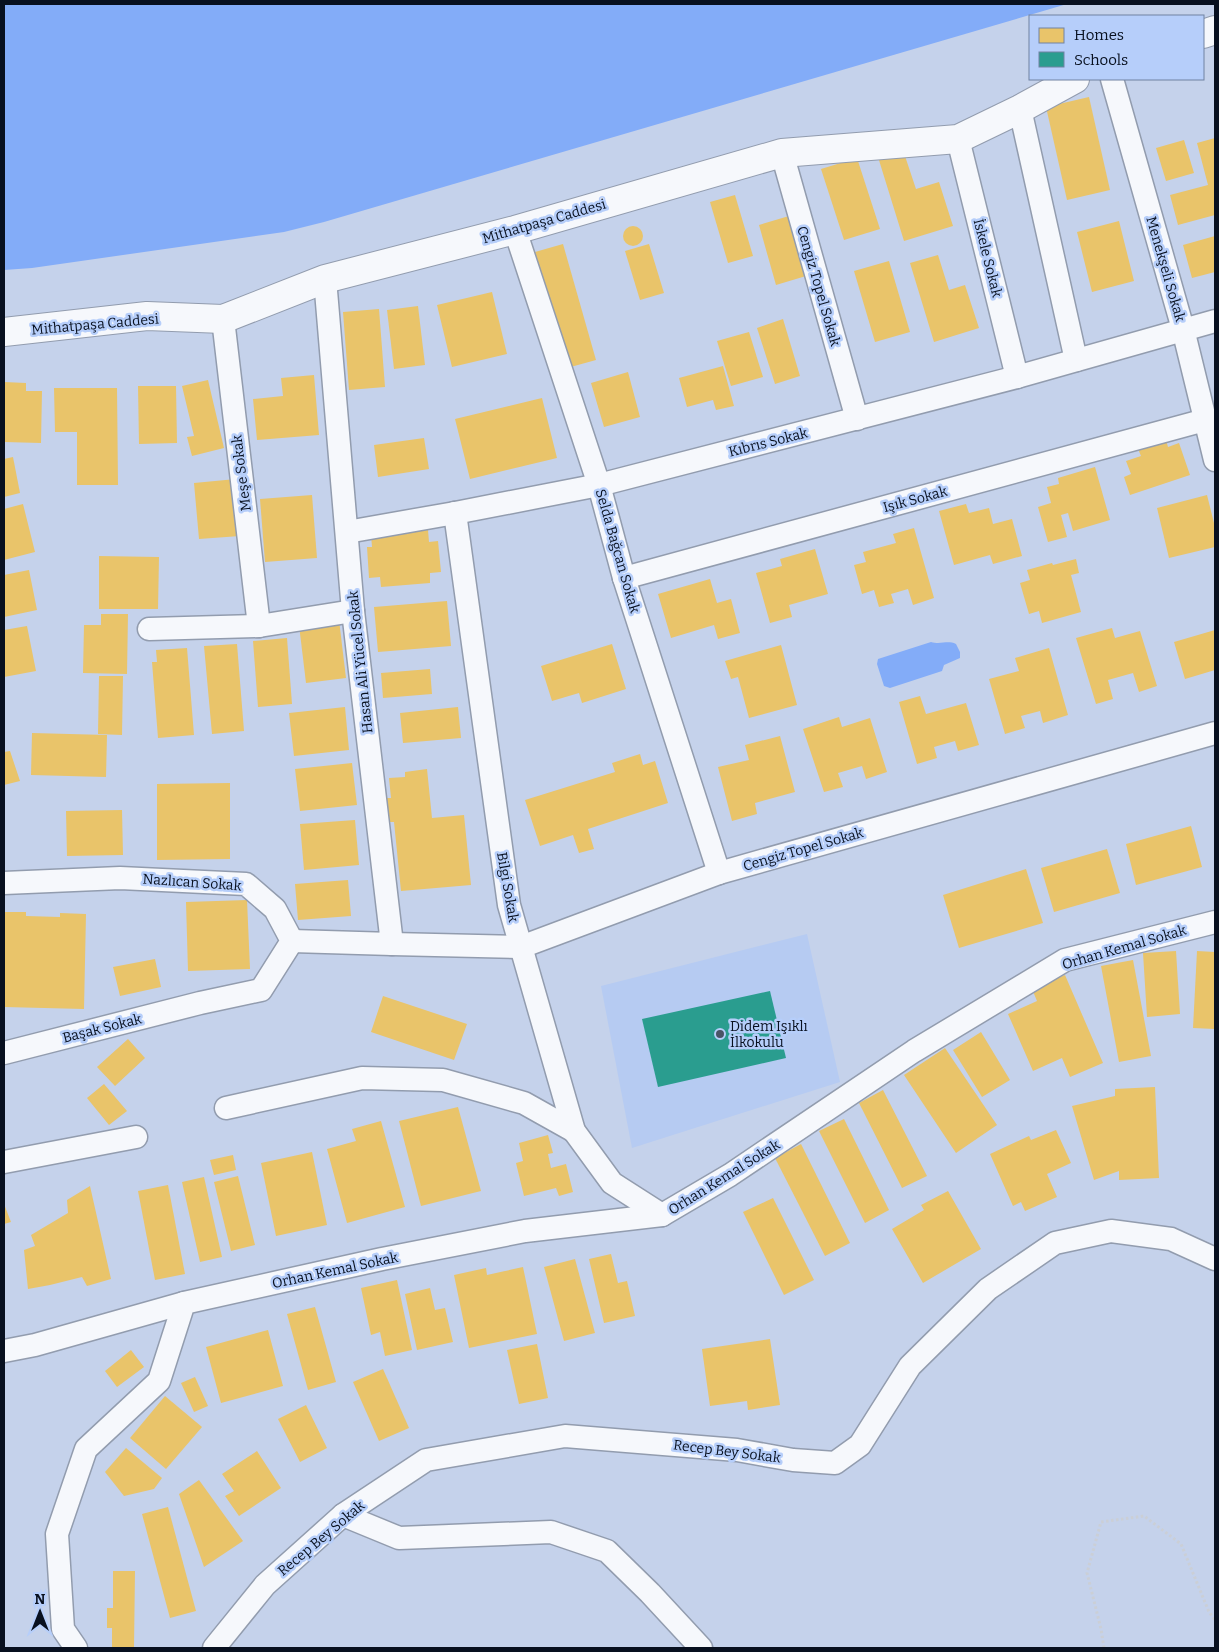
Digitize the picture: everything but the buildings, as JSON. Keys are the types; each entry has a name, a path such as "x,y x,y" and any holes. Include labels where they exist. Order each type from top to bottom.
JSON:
{"main road":[{"name":"Mithatpaşa Caddesi","path":"4,332 147,316 223,319 325,279 515,230 782,154 958,139 1020,109 1073,80"}],"street":[{"name":"Menekşeli Sokak","path":"1112,80 1183,329 1215,460"},
{"path":"1020,109 1076,360"},
{"name":"İskele Sokak","path":"958,139 1017,377"},
{"name":"Cengiz Topel Sokak","path":"782,154 857,419"},
{"name":"Selda Bağcan Sokak","path":"515,230 599,484 624,578 719,873"},
{"name":"Hasan Ali Yücel Sokak","path":"325,279 353,611 392,944"},
{"name":"Meşe Sokak","path":"223,319 259,626"},
{"name":"Kıbrıs Sokak","path":"347,532 456,513 599,484 1017,377 1215,320"},
{"name":"Işık Sokak","path":"624,578 1205,420"},
{"name":"Bilgi Sokak","path":"456,513 509,905 520,947 574,1131 612,1183 662,1215"},
{"path":"149,629 259,626 353,611"},
{"name":"Cengiz Topel Sokak","path":"392,944 520,947 719,873 1215,733"},
{"name":"Nazlıcan Sokak","path":"4,882 120,878 246,884 275,909 292,941"},
{"name":"Orhan Kemal Sokak","path":"4,1351 35,1345 184,1303 382,1260 525,1231 662,1215 730,1175 914,1051 1065,960 1215,922"},
{"path":"292,941 392,944"},
{"name":"Başak Sokak","path":"4,1053 200,1003 261,990 292,941"},
{"path":"226,1108 362,1078 443,1080 524,1102 574,1131"},
{"path":"4,1162 136,1136"},
{"name":"Recep Bey Sokak","path":"214,1648 265,1585 343,1515 426,1460 565,1436 737,1450 793,1460 835,1462 860,1445 910,1366 988,1289 1055,1243 1111,1230 1171,1239 1215,1259"},
{"path":"76,1648 64,1629 57,1534 86,1449 159,1381 184,1303"},
{"path":"343,1515 399,1538 551,1532 607,1551 650,1593 700,1648"}],"path":[{"path":"1104,1648 1087,1573 1101,1522 1144,1516 1181,1544 1209,1612 1215,1620"}],"shaded area":[{"name":"Didem Işıklı İlkokulu","path":"807,934 840,1082 632,1148 601,986"}],"water":[{"path":"4,4 1067,4 324,222 284,232 32,268 4,270"},
{"path":"931,642 950,642 956,644 960,652 960,658 944,665 942,671 890,688 884,686 877,664 878,659"}],"place":[{"name":"Didem Işıklı İlkokulu","path":"720,1034"}]}
